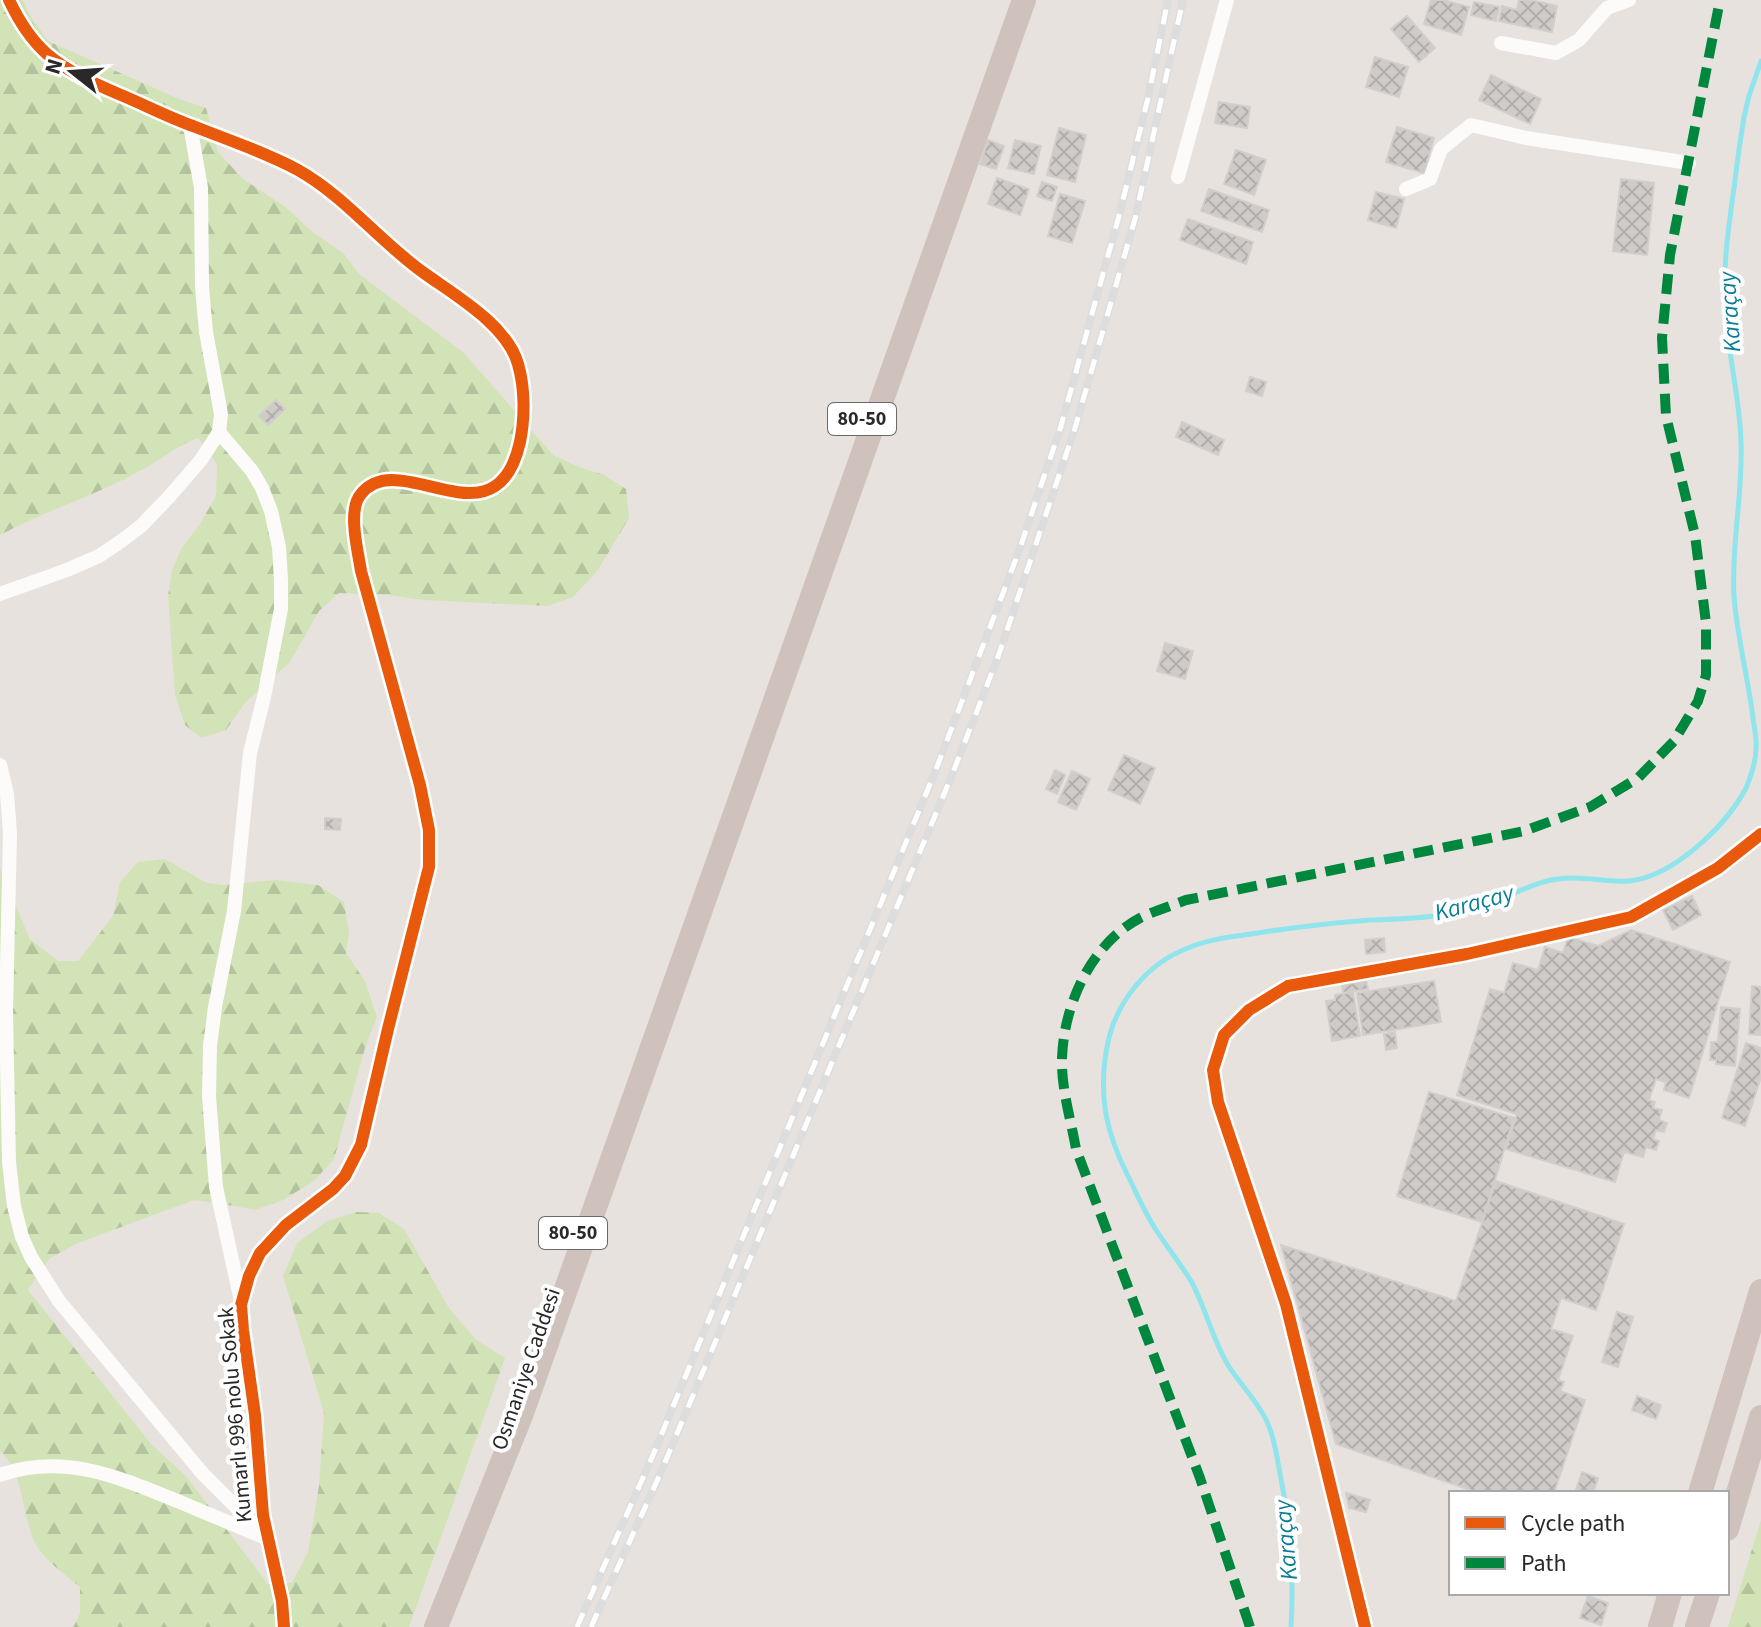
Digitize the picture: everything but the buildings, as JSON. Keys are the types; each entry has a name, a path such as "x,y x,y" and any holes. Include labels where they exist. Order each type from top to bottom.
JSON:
{"highway":[{"name":"Osmaniye Caddesi","path":"428,1627 510,1418 710,837 1011,0"},
{"path":"436,1627 527,1399 1024,0"},
{"path":"1701,1491 1761,1291"},
{"path":"1729,1522 1761,1417"},
{"path":"1660,1627 1669,1595"},
{"path":"1697,1627 1707,1595"}],"street":[{"name":"Kumarlı 996 nolu Sokak","path":"9,0 29,34 45,53 65,68 104,88 259,152 321,184 412,264 487,319 504,338 518,362 523,394 523,427 517,455 505,476 493,488 473,494 390,480 369,486 358,496 355,511 361,571 420,785 429,830 429,867 361,1145 345,1176 333,1189 286,1225 260,1253 249,1276 241,1305 255,1415 263,1515 282,1601 284,1627"},
{"path":"1178,177 1227,0"},
{"path":"1501,43 1556,53 1579,40 1607,8 1629,0"},
{"path":"0,594 67,570 99,556 120,542 168,498 201,460 219,432 221,414 206,332 202,287 201,188 190,125"},
{"path":"1406,189 1430,179 1441,149 1471,125 1526,138 1689,163"},
{"path":"219,432 252,471 262,488 279,547 281,580 281,609 250,753 234,911 210,1046 209,1096 216,1187 241,1305"},
{"path":"0,765 7,794 10,833 6,998 9,1162 14,1206 22,1237 59,1301 203,1474 268,1539"},
{"path":"0,819 7,794"},
{"path":"1365,1627 1286,1304 1218,1102 1213,1070 1224,1035 1249,1010 1288,986 1467,954 1631,917 1718,868 1761,834"},
{"path":"0,1475 45,1465 77,1467 123,1479 268,1539"}],"green space":[{"path":"0,0 23,0 48,41 206,108 218,152 243,179 287,208 310,230 344,254 359,274 464,353 553,455 604,475 626,489 629,518 598,570 573,597 548,606 339,593 319,611 290,662 244,704 226,730 201,738 185,725 175,695 168,596 172,570 181,549 216,496 217,464 198,438 121,481 0,535"},
{"path":"165,859 207,883 224,885 276,880 318,885 344,902 349,932 346,953 365,981 377,1017 365,1048 334,1159 314,1181 283,1200 255,1210 194,1200 78,1243 50,1258 28,1290 152,1445 186,1476 268,1584 292,1583 308,1552 319,1486 324,1413 283,1276 297,1243 327,1221 357,1212 379,1213 404,1229 449,1308 475,1339 505,1358 409,1627 73,1627 80,1613 80,1587 49,1561 35,1543 14,1470 0,1451 0,869 30,939 58,961 78,961 113,916 120,882 138,862"},
{"path":"1761,1520 1761,1627 1728,1627"}],"waterway":[{"name":"Karaçay","path":"1291,1627 1289,1531 1272,1436 1260,1408 1222,1355 1191,1281 1148,1217 1120,1160 1109,1129 1104,1098 1104,1065 1111,1031 1125,1001 1146,975 1173,955 1196,945 1300,927 1441,915 1485,905 1534,885 1558,879 1629,881 1646,877 1663,870 1697,847 1726,818 1737,802 1751,774 1756,744 1734,596 1741,443 1726,318 1725,272 1744,117 1761,61"}],"railway":[{"path":"577,1627 653,1455 935,772 1019,551 1061,426 1119,216 1168,0"},
{"path":"591,1627 661,1472 952,775 998,657 1075,428 1135,219 1183,0"}],"marked path":[{"path":"1250,1627 1200,1478 1076,1149 1062,1069 1068,1017 1094,959 1123,929 1145,915 1186,900 1524,831 1590,807 1638,778 1674,741 1698,701 1706,675 1706,623 1695,535 1666,416 1662,338 1670,255 1720,0"}],"cycle path":[{"path":"9,0 36,42 73,72 175,119 273,158 298,170 332,193 408,261 492,324 512,350 522,383 520,442 508,473 491,489 469,493 399,480 378,482 361,494 355,510 361,571 420,785 429,830 429,867 361,1145 345,1176 333,1189 286,1225 260,1253 249,1276 241,1305 255,1415 263,1515 282,1601 284,1627"},
{"path":"1365,1627 1286,1304 1218,1102 1213,1070 1224,1035 1249,1010 1288,986 1467,954 1631,917 1718,868 1761,834"}]}
